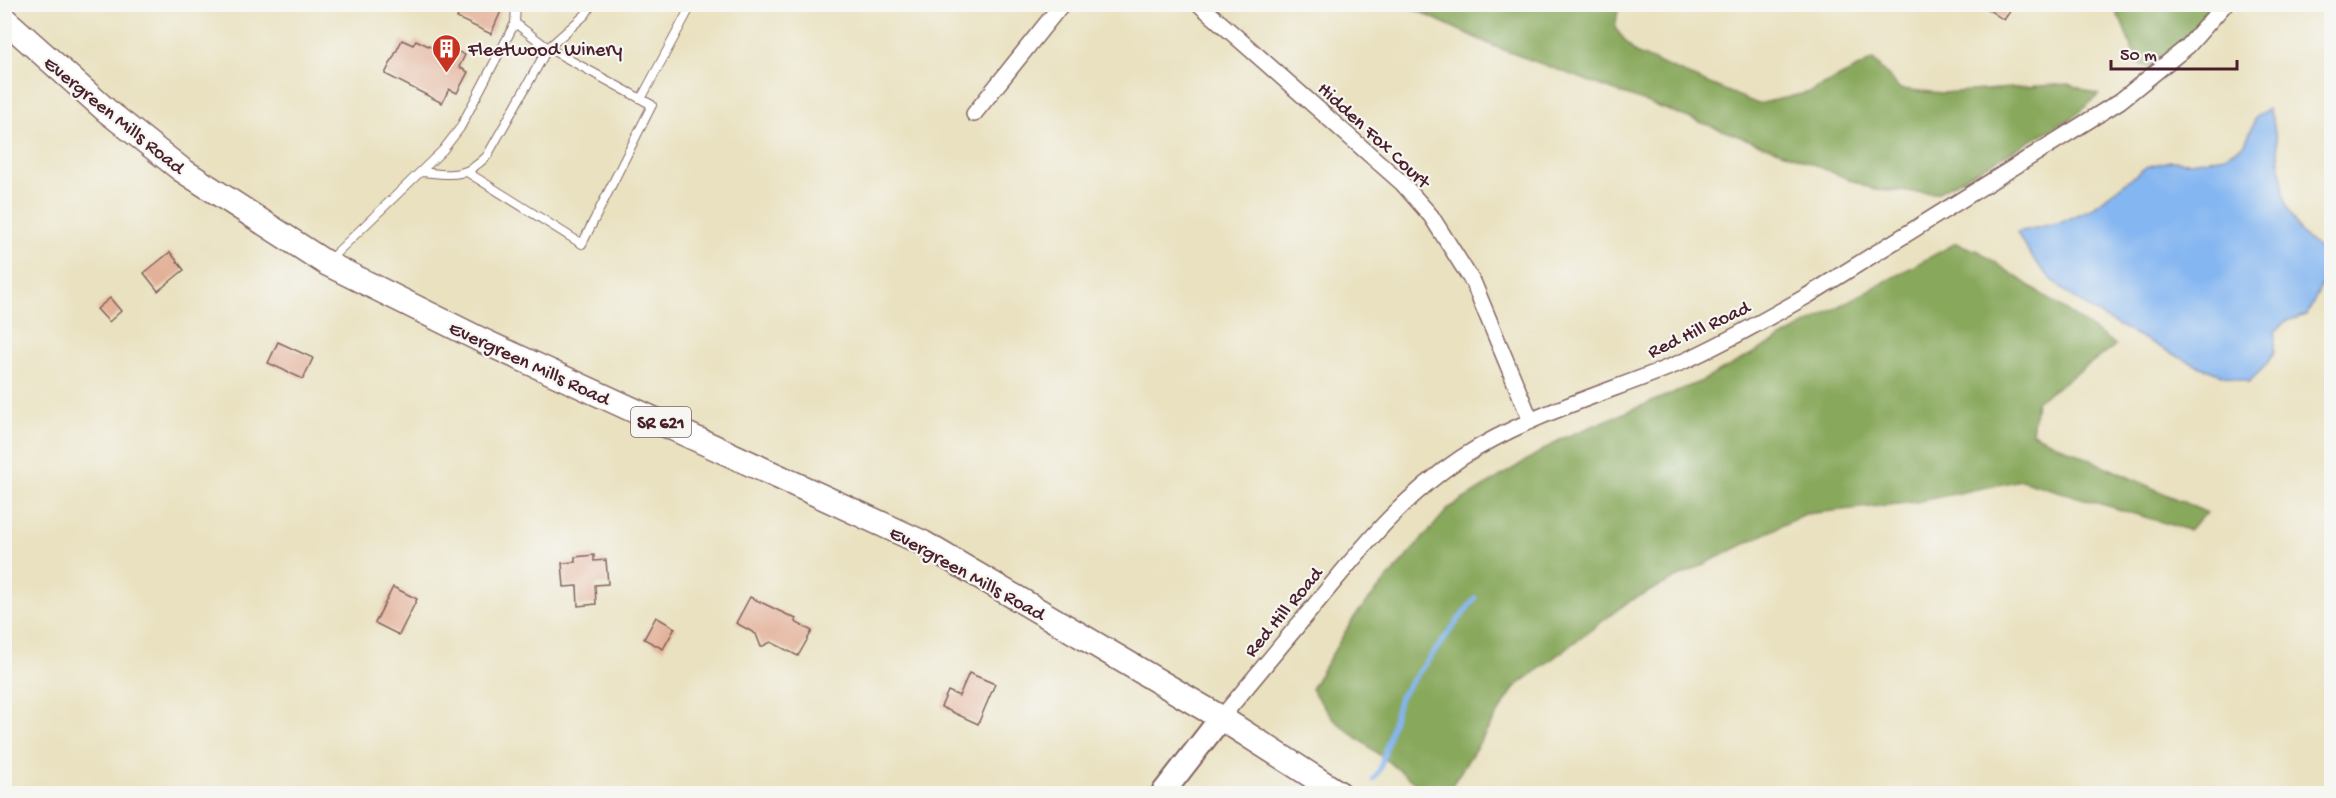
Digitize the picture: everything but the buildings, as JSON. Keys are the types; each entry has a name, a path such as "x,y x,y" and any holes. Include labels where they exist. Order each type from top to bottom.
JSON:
{"main road":[{"name":"Evergreen Mills Road","path":"4,20 107,111 182,170 326,263 483,341 923,543 1221,717 1340,794"},
{"path":"1162,794 1221,717"}],"street":[{"path":"974,114 1062,4"},
{"name":"Hidden Fox Court","path":"1198,4 1402,183 1431,216 1474,284 1531,421"},
{"name":"Red Hill Road","path":"1221,717 1398,507 1462,458 1531,421 1682,362 1807,296 2120,101 2188,46 2225,4"}],"lane":[{"path":"326,263 421,172 460,128 515,23 516,4"},
{"path":"421,172 458,176 475,168 487,156 548,48 585,15 592,4"},
{"path":"641,99 692,4"},
{"path":"467,172 582,244 652,105 548,48 515,23"}],"green space":[{"path":"1405,5 1619,5 1615,28 1635,53 1758,104 1810,92 1873,60 1900,89 1942,93 2068,84 2099,95 2075,116 1937,193 1875,190 1798,158 1498,48"},
{"path":"2112,5 2217,5 2207,20 2150,67 2138,64 2122,23"},
{"path":"1956,243 1980,252 2116,345 2036,402 2032,433 2207,513 2188,530 2021,480 1916,502 1805,514 1628,602 1515,687 1447,793 1430,793 1413,781 1333,719 1311,689 1355,616 1449,508 1561,439 1702,381"}],"water":[{"path":"2268,109 2273,120 2286,205 2301,234 2323,251 2331,266 2307,315 2286,321 2275,332 2274,352 2266,365 2249,382 2187,361 2093,311 2058,285 2042,269 2028,252 2017,232 2062,222 2091,209 2146,167 2170,161 2190,162 2225,156 2245,144 2256,117"}],"waterway":[{"path":"1373,780 1380,769 1400,697 1475,598"}],"place":[{"name":"Fleetwood Winery","path":"447,74"}]}
